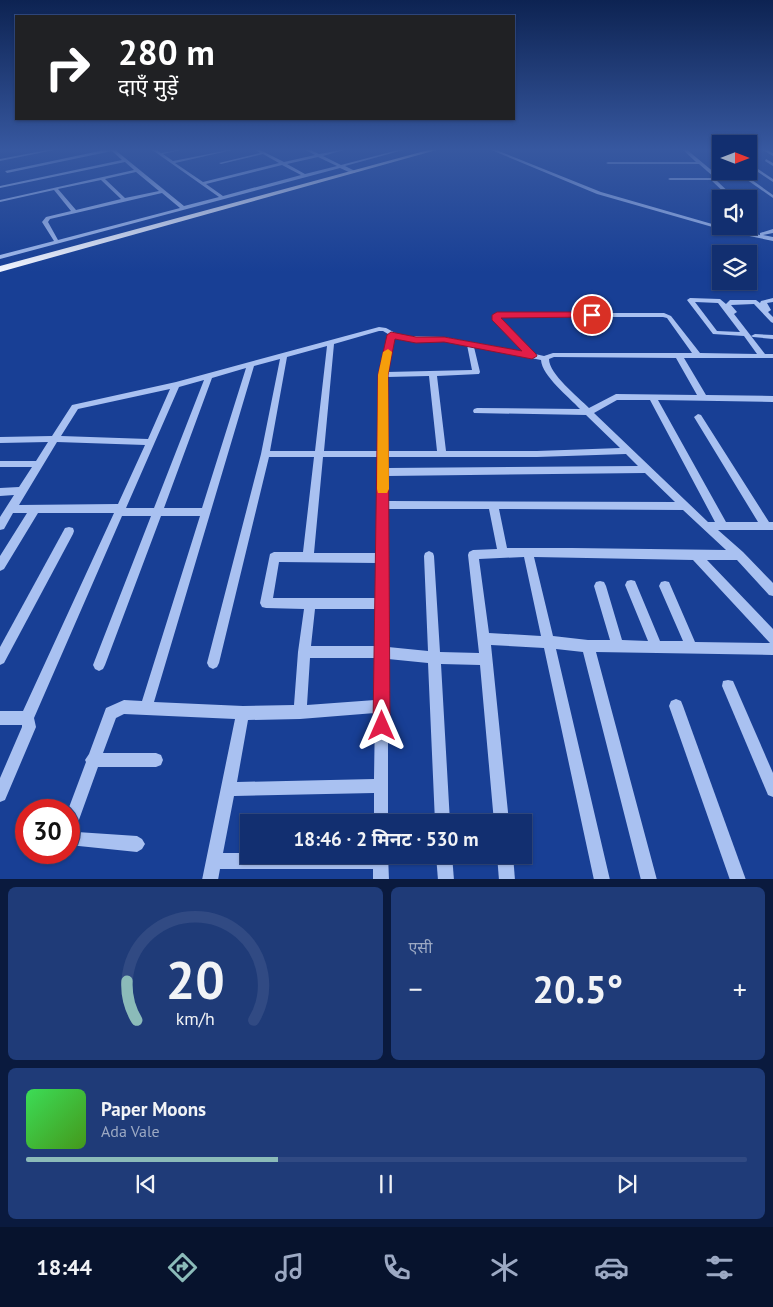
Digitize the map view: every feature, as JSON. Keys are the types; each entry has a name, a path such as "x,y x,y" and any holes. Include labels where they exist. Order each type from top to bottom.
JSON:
{"main road":[{"path":"0,267 282,190"}],"street":[{"path":"0,201 50,190"},
{"path":"56,190 74,211"},
{"path":"114,190 124,200"},
{"path":"212,190 223,198"},
{"path":"0,257 253,190"},
{"path":"592,190 712,222"},
{"path":"599,190 712,222"},
{"path":"57,242 45,222 46,220 74,211 162,191 184,208"},
{"path":"762,234 773,231"},
{"path":"757,233 773,238"},
{"path":"757,234 773,238"},
{"path":"746,334 715,332 690,300 719,300 746,334 769,356"},
{"path":"773,300 763,302 763,305 773,315"},
{"path":"769,356 728,303 756,302 773,321"},
{"path":"532,356 496,320 497,315 664,315 669,317 698,356"},
{"path":"1,524 75,407 209,376 379,329 384,329 391,335 400,338 444,340 545,358 553,355 769,356"},
{"path":"381,814 383,375 391,335"},
{"path":"755,336 773,336"},
{"path":"308,558 330,342"},
{"path":"383,375 476,372 470,344"},
{"path":"213,663 265,454 284,355"},
{"path":"679,356 703,398"},
{"path":"545,358 545,363 552,374 588,412 770,585"},
{"path":"146,708 251,364"},
{"path":"433,374 442,454"},
{"path":"99,665 209,376"},
{"path":"1,793 29,727 27,718 176,384"},
{"path":"477,411 588,412 616,397 773,399"},
{"path":"653,398 723,526"},
{"path":"698,417 770,526"},
{"path":"0,440 55,439 150,442"},
{"path":"265,454 537,454 629,451"},
{"path":"0,464 40,464"},
{"path":"383,472 648,469"},
{"path":"0,492 22,491"},
{"path":"383,505 686,506"},
{"path":"493,505 503,552"},
{"path":"0,566 36,508"},
{"path":"11,509 206,512"},
{"path":"706,526 770,526"},
{"path":"0,659 69,531"},
{"path":"528,552 602,879"},
{"path":"501,814 474,555 528,552 696,556 739,555"},
{"path":"382,558 274,556 266,602 382,604"},
{"path":"429,556 443,814"},
{"path":"696,556 773,638"},
{"path":"631,585 656,647"},
{"path":"600,586 618,647"},
{"path":"665,586 691,646"},
{"path":"300,712 310,603"},
{"path":"484,639 588,646 691,646 773,649"},
{"path":"588,646 649,879"},
{"path":"304,652 382,652 435,658 486,659"},
{"path":"728,686 773,790"},
{"path":"79,799 111,713 124,707 242,713 300,712 382,706"},
{"path":"676,706 738,879"},
{"path":"210,879 242,713"},
{"path":"0,718 27,718"},
{"path":"92,760 156,760"},
{"path":"228,789 381,786"},
{"path":"80,840 137,844"},
{"path":"214,861 240,861"},
{"path":"381,864 381,879"},
{"path":"445,864 446,879"},
{"path":"506,864 507,879"}],"slow traffic":[{"path":"383,489 383,375 388,352"}],"route":[{"path":"382,726 383,375 391,335 416,340 444,340 532,356 496,320 497,315 592,315"}]}
